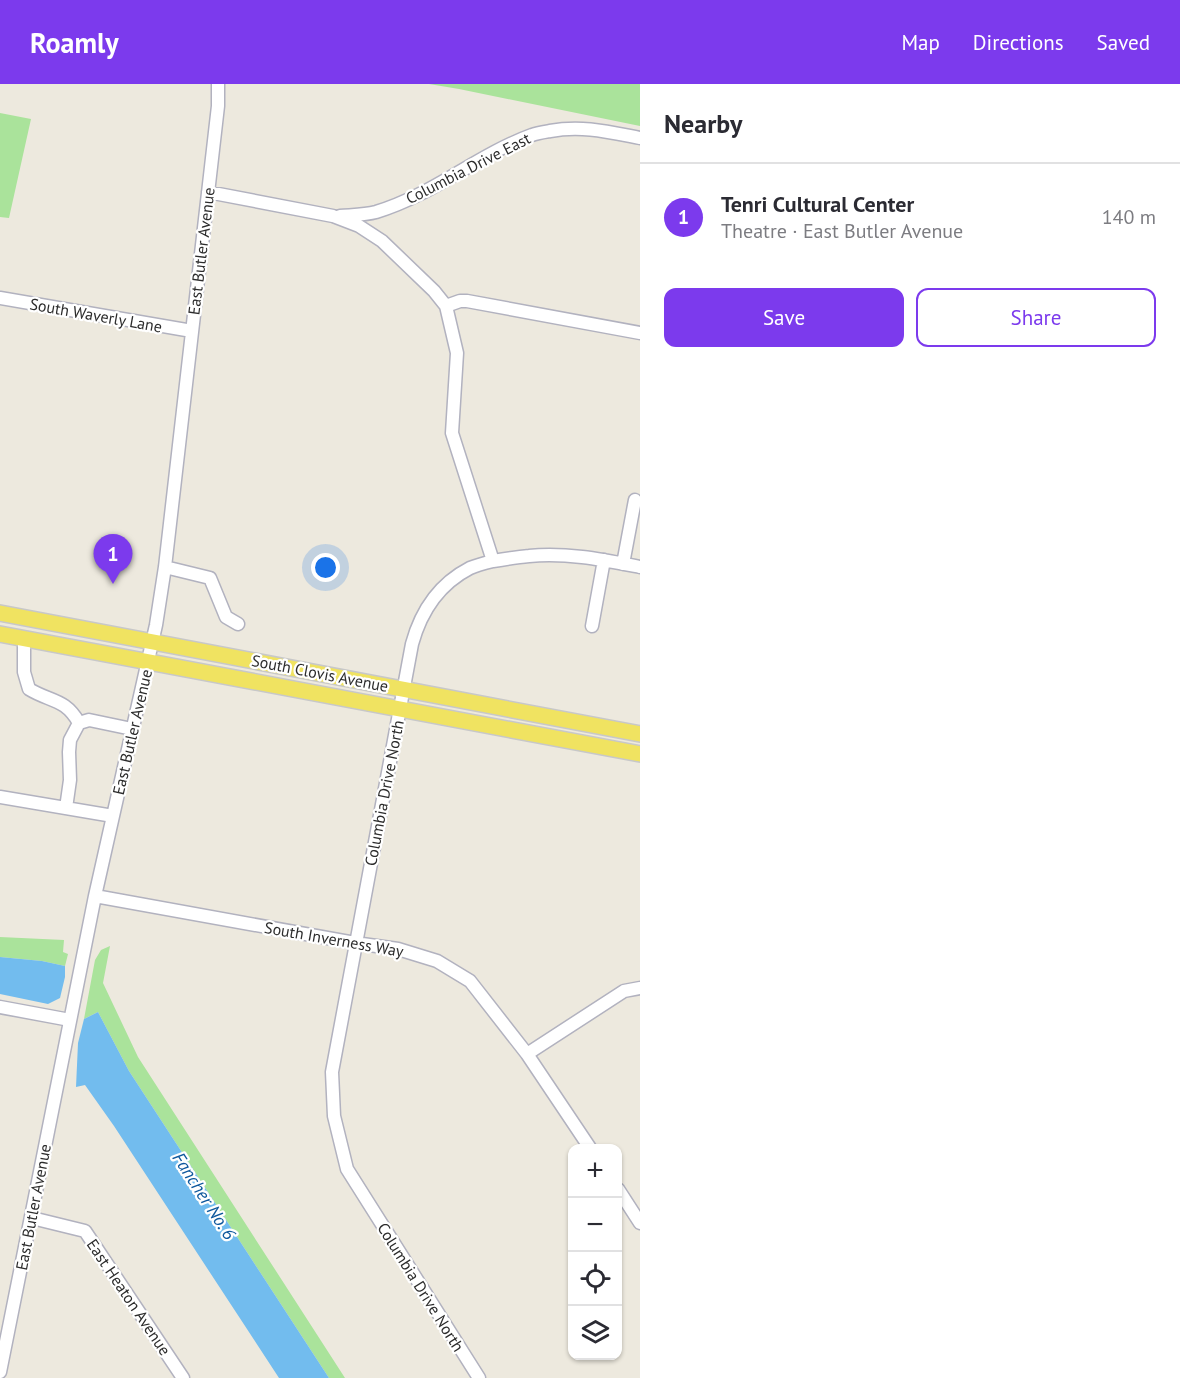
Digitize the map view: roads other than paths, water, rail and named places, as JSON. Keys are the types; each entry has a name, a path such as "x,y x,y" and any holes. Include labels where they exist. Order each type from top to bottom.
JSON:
{"main road":[{"name":"South Clovis Avenue","path":"0,613 640,734"},
{"name":"South Clovis Avenue","path":"0,634 640,754"}],"street":[{"name":"East Butler Avenue","path":"0,1372 95,896 154,642 165,567 218,106 218,84"},
{"name":"Columbia Drive East","path":"333,216 376,212 408,199 533,134 578,128 640,138"},
{"path":"208,192 333,216 359,226 382,241 434,291 446,306 457,353 452,433 493,561 529,556 564,555 640,567"},
{"name":"South Waverly Lane","path":"0,298 192,332"},
{"path":"446,306 467,301 640,333"},
{"path":"623,564 635,500"},
{"path":"592,626 604,560"},
{"name":"Columbia Drive North","path":"479,1378 347,1169 334,1116 332,1072 399,709 417,625 438,593 453,580 471,568 493,561"},
{"path":"165,567 210,578 226,617 238,624"},
{"path":"24,638 24,672 29,689 40,696 57,701 72,712 79,723"},
{"path":"66,808 70,780 70,740 79,723 89,720 132,729"},
{"path":"0,797 113,816"},
{"name":"South Inverness Way","path":"95,896 398,949 436,961 470,981 527,1054 587,1144"},
{"path":"527,1054 624,991 640,988"},
{"path":"0,1007 70,1020"},
{"path":"622,1195 640,1223"},
{"name":"East Heaton Avenue","path":"32,1218 85,1231 183,1378"}],"water":[{"path":"0,957 65,966 60,998 48,1004 0,994"},
{"name":"Fancher No. 6","path":"98,1012 129,1071 329,1378 279,1378 114,1126 85,1085 76,1087 78,1043 84,1019"}],"place":[{"name":"Tenri Cultural Center","path":"113,584"}]}
